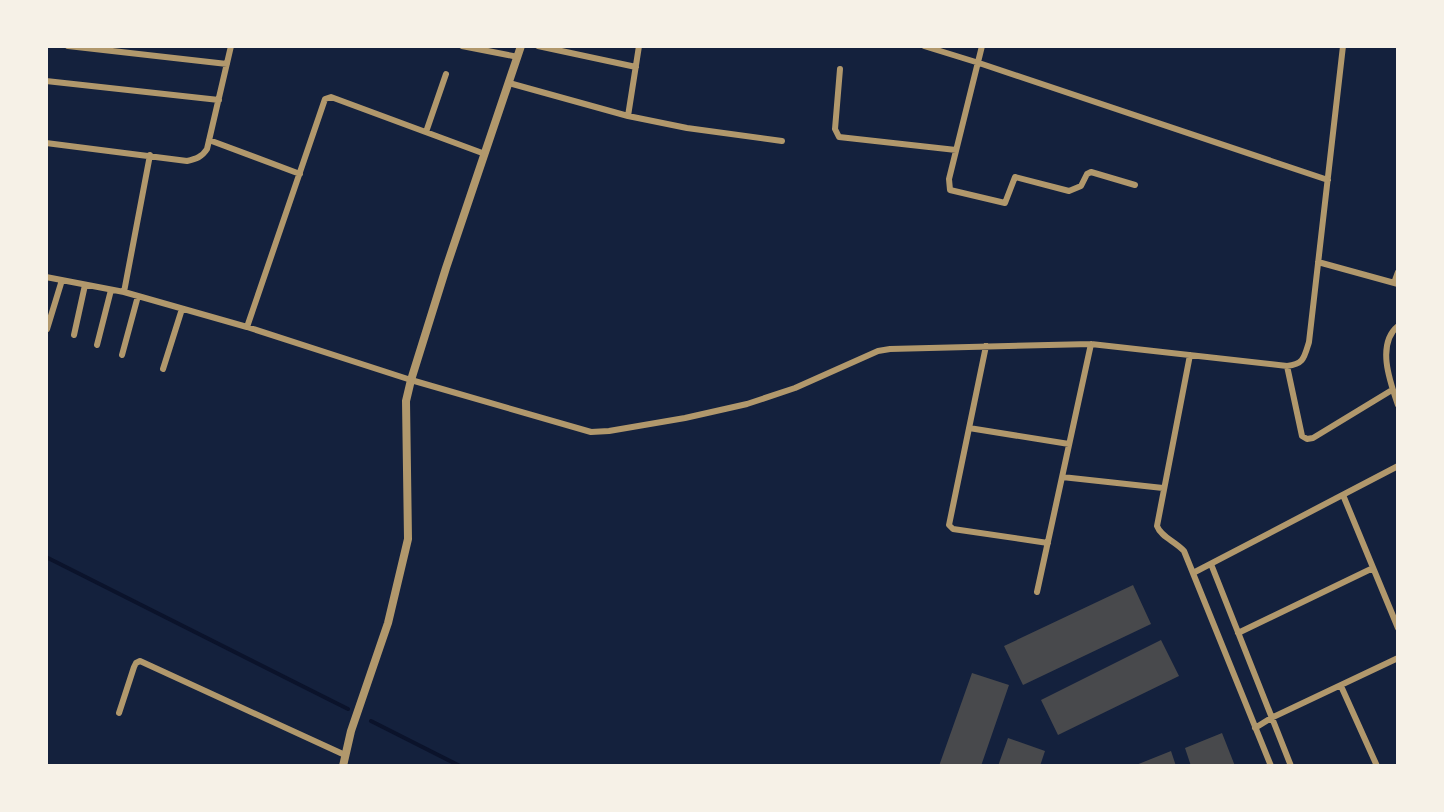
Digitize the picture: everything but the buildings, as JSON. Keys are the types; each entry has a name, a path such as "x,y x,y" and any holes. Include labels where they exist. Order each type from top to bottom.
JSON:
{"street":[{"path":"68,46 227,64"},
{"path":"46,143 187,161 203,155 209,140 231,46"},
{"path":"462,46 518,57"},
{"path":"343,765 351,731 388,623 408,539 406,401 411,380 446,268 522,46"},
{"path":"538,46 636,67"},
{"path":"628,116 639,46"},
{"path":"924,46 1328,180"},
{"path":"982,46 949,179 950,190 1006,203 1015,177 1069,191 1081,186 1087,174 1091,172 1135,185"},
{"path":"46,277 124,292 247,327 411,380 591,432 609,432 685,418 775,396 878,351 1091,344 1287,366 1297,365 1305,358 1309,342 1343,46"},
{"path":"840,69 835,129 839,137 956,150"},
{"path":"426,132 446,74"},
{"path":"46,81 219,100"},
{"path":"509,83 628,116 687,128 782,141"},
{"path":"247,327 326,99 331,97 485,154"},
{"path":"209,140 300,174"},
{"path":"124,292 150,155"},
{"path":"1318,262 1396,284 1398,272"},
{"path":"47,329 62,280"},
{"path":"74,335 85,285"},
{"path":"98,345 111,290"},
{"path":"122,356 138,296"},
{"path":"163,369 182,309"},
{"path":"1398,326 1386,341 1392,390 1398,405"},
{"path":"1037,592 1091,344"},
{"path":"986,346 949,525 950,528 1048,543"},
{"path":"1190,355 1157,519 1158,531 1176,542 1184,551 1271,765"},
{"path":"1287,366 1302,436 1307,439 1313,438 1392,390"},
{"path":"969,428 1069,444"},
{"path":"1193,573 1398,466"},
{"path":"1062,477 1163,488"},
{"path":"1343,495 1398,628"},
{"path":"1211,564 1270,718 1291,765"},
{"path":"1238,633 1373,568"},
{"path":"1255,728 1270,718 1398,658"},
{"path":"119,712 134,667 141,661 345,755"},
{"path":"1341,686 1377,765"}],"waterway":[{"path":"46,557 348,709"},
{"path":"371,721 460,766"}]}
